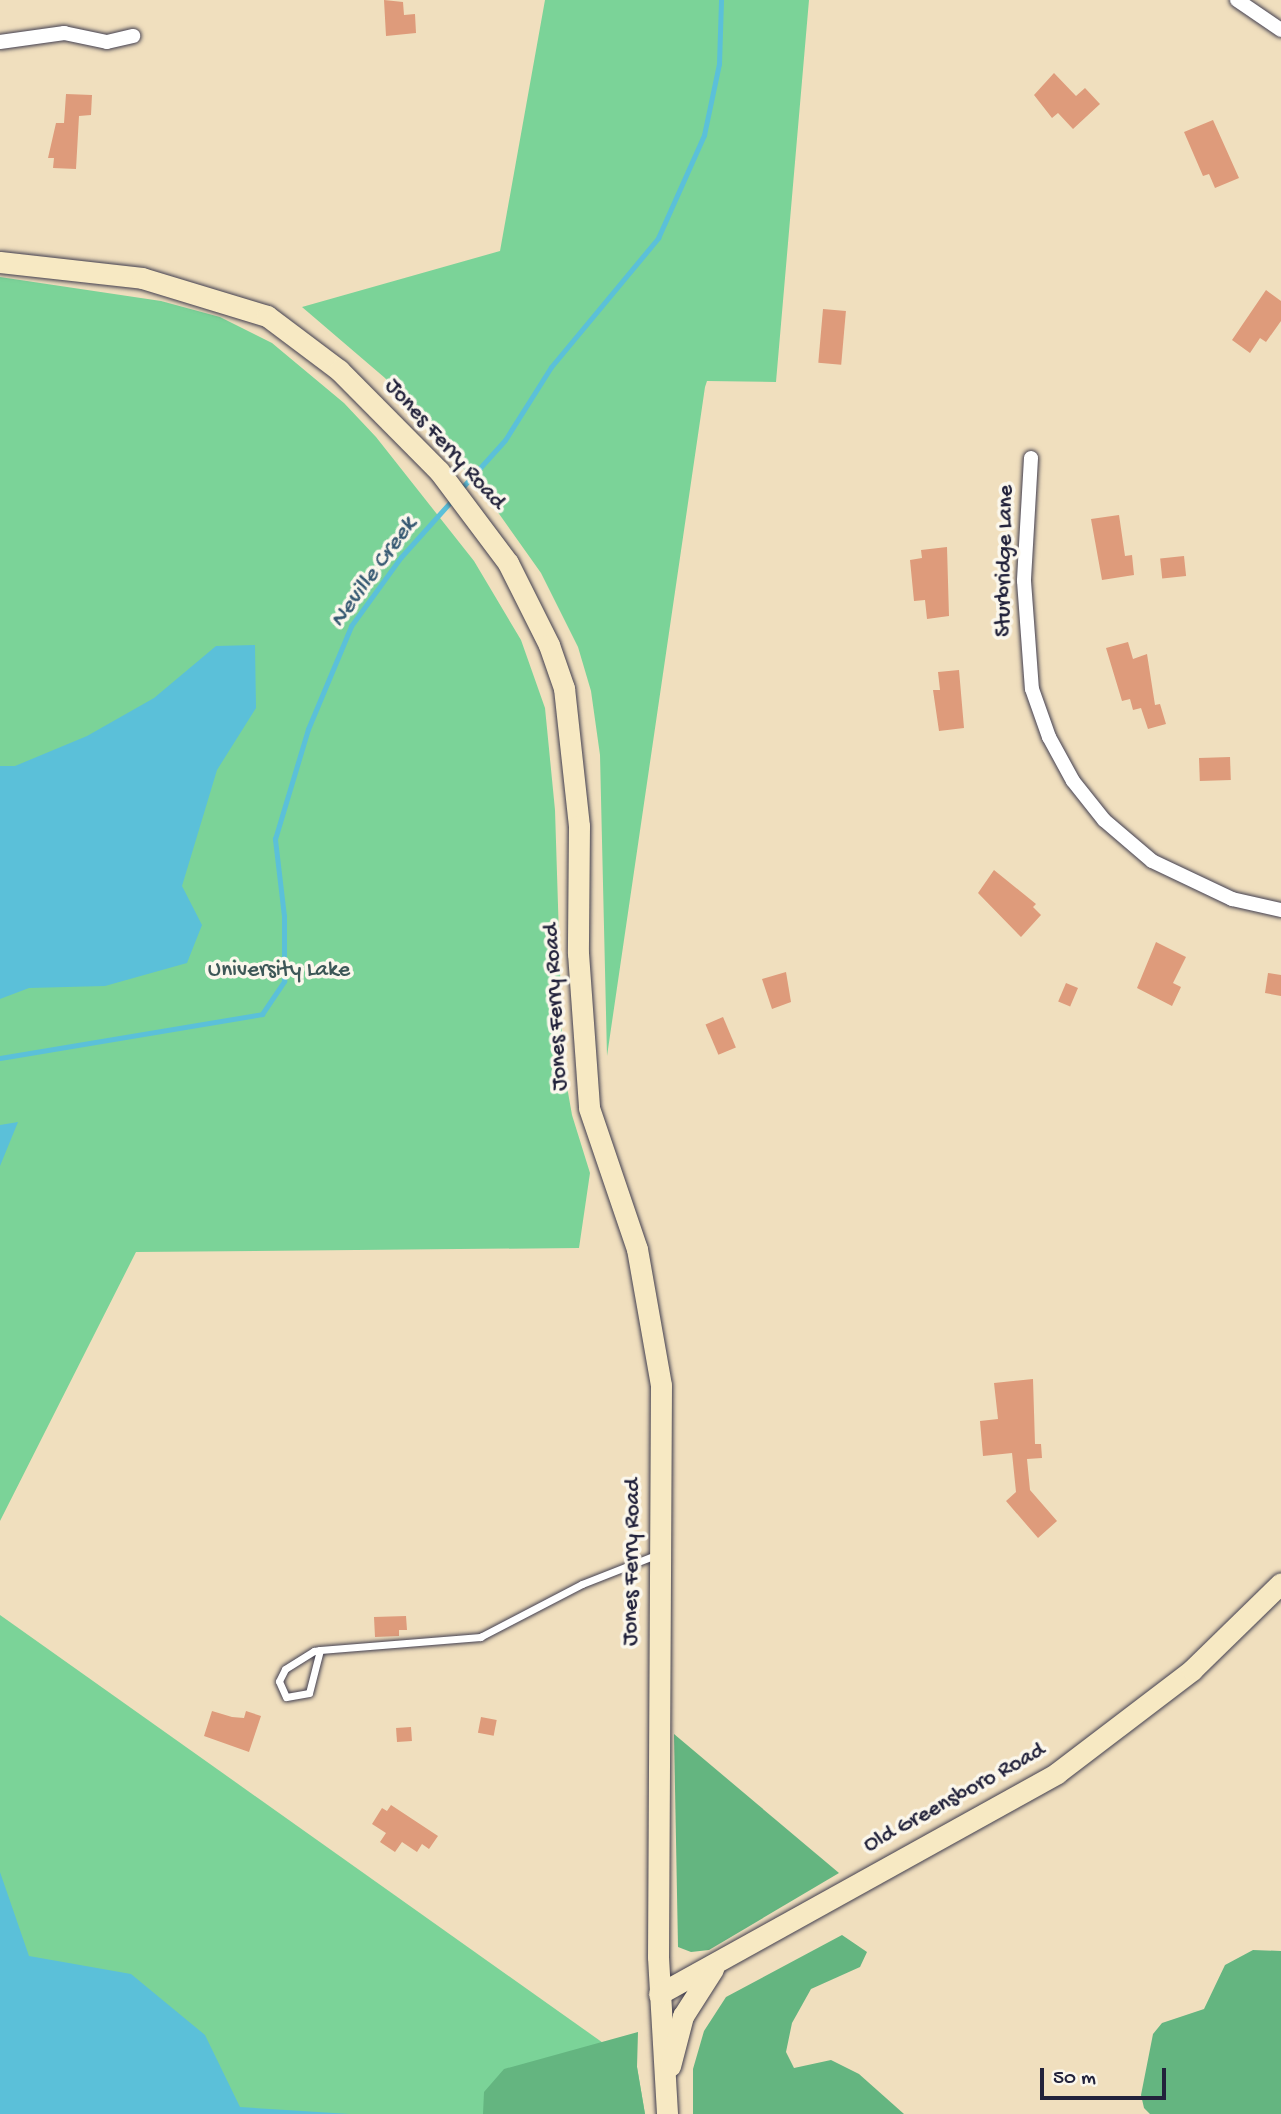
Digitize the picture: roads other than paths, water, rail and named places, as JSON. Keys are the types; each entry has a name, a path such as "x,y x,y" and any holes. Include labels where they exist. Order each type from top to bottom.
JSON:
{"street":[{"path":"1237,0 1281,30"},
{"path":"0,42 65,33 107,43 133,36"},
{"name":"Jones Ferry Road","path":"0,262 142,278 267,316 339,370 439,471 475,514 532,605 564,688 579,826 583,1056 589,1108 638,1250 656,1335 661,1385 659,1994 667,2110"},
{"name":"Sturbridge Lane","path":"1031,458 1024,620 1032,689 1049,737 1073,781 1104,820 1152,862 1232,899 1281,910"},
{"name":"Old Greensboro Road","path":"659,1994 1057,1773 1192,1670 1281,1583"},
{"path":"667,2110 677,2031 697,1989 719,1962"}],"lane":[{"path":"320,1650 309,1693 286,1697 279,1681 285,1669 320,1650 482,1636 582,1584 661,1553"}],"water":[{"name":"University Lake","path":"255,645 256,708 217,770 182,886 202,925 187,963 105,986 29,988 0,999 0,766 15,766 87,736 154,698 216,646"},
{"path":"18,1122 0,1166 0,1125"},
{"path":"0,1872 29,1956 131,1974 205,2035 240,2107 350,2114 0,2114"}],"waterway":[{"name":"Neville Creek","path":"460,490 505,440 551,367 658,238 704,135 719,64 721,0"},
{"name":"Neville Creek","path":"0,1058 262,1014 284,981 284,916 275,839 308,729 351,626 401,557 454,498"}]}
